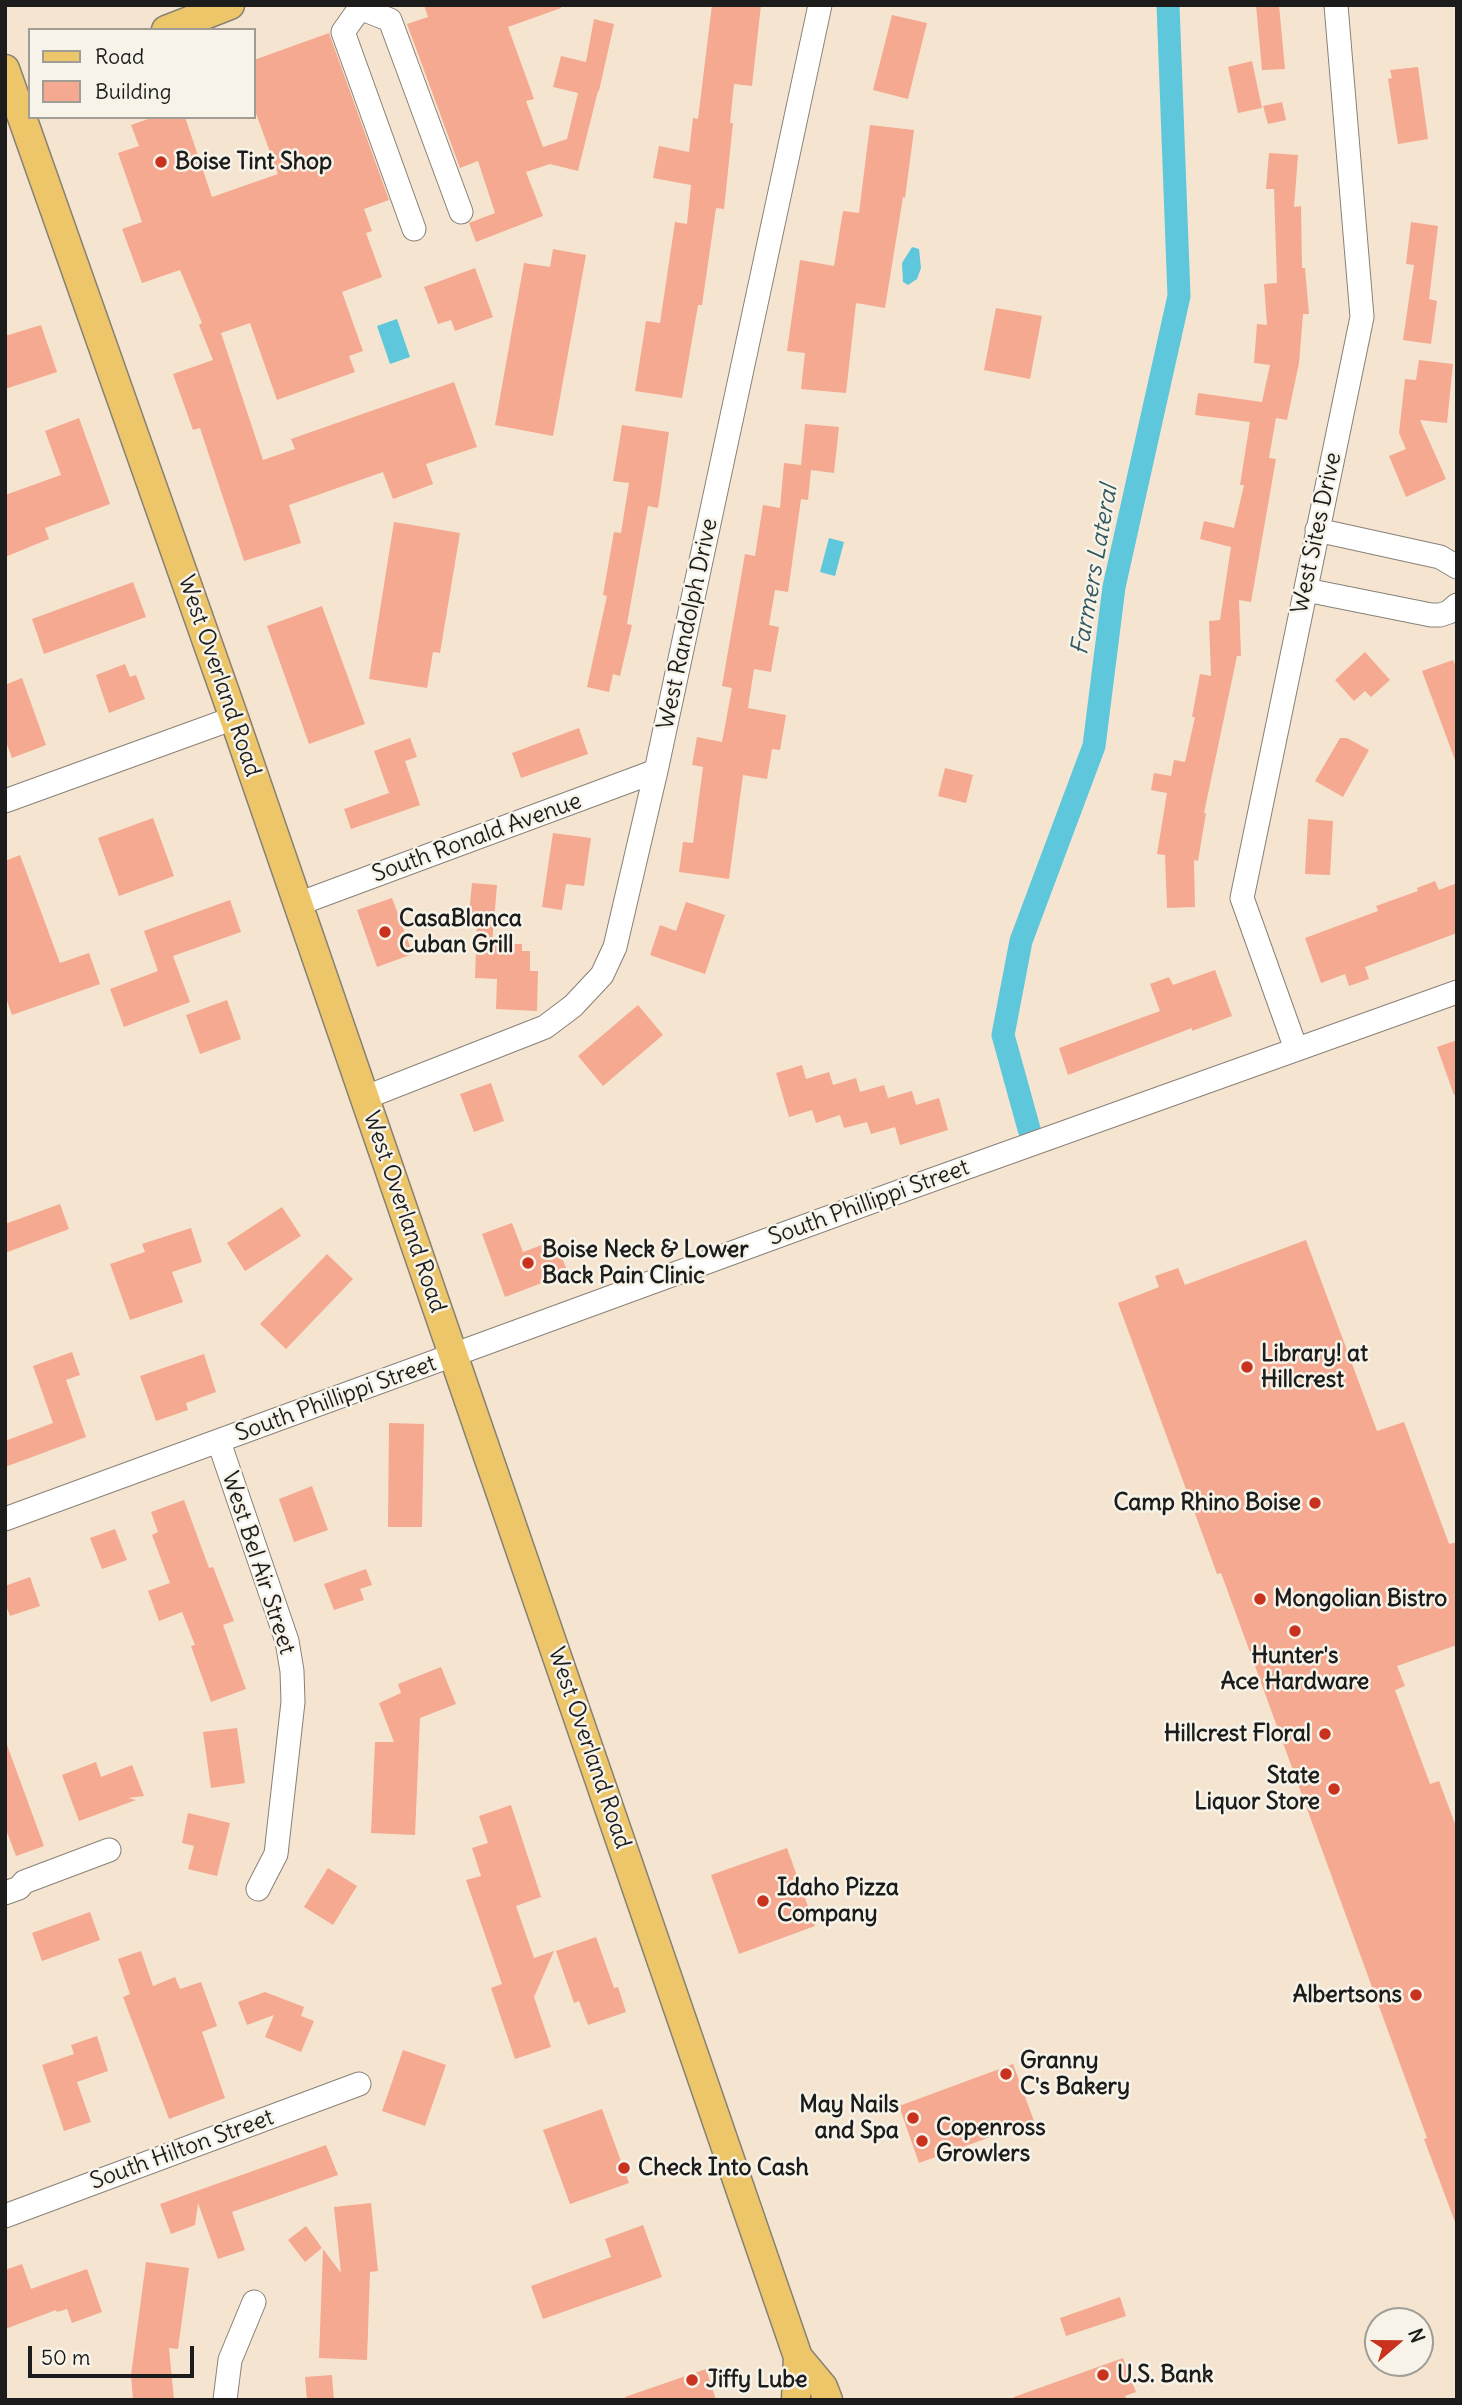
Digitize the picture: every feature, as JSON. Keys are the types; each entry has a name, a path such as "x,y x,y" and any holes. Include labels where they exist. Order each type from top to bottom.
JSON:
{"main road":[{"path":"171,28 230,5"},
{"name":"West Overland Road","path":"13,82 798,2357 796,2400"},
{"name":"West Overland Road","path":"798,2357 823,2386 828,2400"}],"street":[{"name":"West Randolph Drive","path":"365,1098 545,1027 572,1006 602,975 615,947 656,771 820,5"},
{"name":"West Sites Drive","path":"1296,1049 1242,898 1363,308 1336,5"},
{"path":"414,229 343,32 359,7 390,20 461,212"},
{"path":"1317,530 1440,557 1457,568"},
{"path":"1306,590 1431,615 1449,612 1457,605"},
{"path":"5,801 234,718"},
{"name":"South Ronald Avenue","path":"298,904 656,771"},
{"name":"South Phillippi Street","path":"5,1519 912,1187 1457,992"},
{"name":"West Bel Air Street","path":"219,1442 286,1641 292,1671 293,1702 276,1854 258,1889"},
{"path":"5,1893 19,1888 24,1882 109,1850"},
{"name":"South Hilton Street","path":"5,2216 359,2084"},
{"path":"225,2400 230,2360 254,2302"}],"water":[{"path":"912,247 919,249 921,268 917,279 908,285 903,282 902,263"},
{"path":"397,319 410,357 390,364 377,326"},
{"path":"829,538 844,542 835,576 820,572"}],"building":[{"path":"424,5 561,5 561,8 508,27 534,99 526,101 543,147 567,139 578,93 553,87 561,56 586,62 594,19 614,24 578,171 550,164 526,172 543,216 476,242 469,223 495,213 478,161 460,168 407,24 428,17"},
{"path":"712,5 761,5 752,86 734,84 730,123 733,123 724,209 716,208 702,305 698,305 682,398 635,391 646,321 660,323 675,222 687,224 691,185 653,178 659,146 689,152 693,118 698,119"},
{"path":"1256,5 1279,5 1285,69 1262,70"},
{"path":"892,15 927,23 908,99 873,90"},
{"path":"329,33 389,200 364,209 372,231 366,233 382,277 342,292 363,351 349,356 355,372 277,400 250,323 221,333 263,460 295,449 291,439 454,382 477,447 426,464 433,484 393,499 383,472 289,505 301,543 244,561 200,428 193,430 173,374 213,360 199,325 202,323 180,270 142,283 122,229 142,222 118,153 139,146 131,125 148,119 186,119 212,197 278,174 256,114 256,59"},
{"path":"1252,61 1262,108 1238,113 1228,67"},
{"path":"1418,67 1428,139 1398,144 1388,79 1392,78 1390,70"},
{"path":"1282,102 1286,120 1268,124 1263,106"},
{"path":"870,125 914,130 885,308 856,303 846,393 801,389 805,353 787,351 800,260 834,266 843,211 859,213"},
{"path":"1269,153 1298,155 1294,207 1301,206 1302,268 1305,268 1309,314 1303,314 1299,363 1287,420 1276,418 1269,458 1276,459 1251,602 1239,600 1241,656 1237,656 1204,813 1198,861 1194,860 1195,907 1167,908 1165,855 1157,854 1167,793 1151,790 1154,773 1171,776 1174,760 1185,762 1195,717 1192,717 1200,674 1211,676 1209,621 1220,620 1231,547 1200,539 1204,521 1234,528 1244,485 1240,485 1250,422 1195,415 1198,393 1262,402 1270,365 1254,363 1257,324 1267,325 1264,284 1277,283 1274,189 1266,189"},
{"path":"1411,222 1438,226 1429,299 1437,301 1431,344 1403,340 1414,265 1406,264"},
{"path":"553,249 586,255 553,436 495,425 524,263 550,267"},
{"path":"475,268 493,317 455,331 451,320 438,324 424,287"},
{"path":"996,308 1042,316 1030,379 984,370"},
{"path":"41,325 57,372 5,389 5,336"},
{"path":"1419,360 1453,364 1447,423 1420,420 1446,479 1406,497 1389,456 1406,449 1399,433 1405,379 1416,380"},
{"path":"79,418 110,504 45,528 49,539 5,557 5,495 61,475 45,431"},
{"path":"805,424 839,427 834,473 811,470 808,500 801,499 788,592 775,590 769,625 779,627 771,672 754,669 748,708 786,715 780,750 772,749 767,779 743,775 729,879 679,872 683,842 693,843 703,767 692,765 697,737 722,742 732,688 722,686 745,554 755,556 763,505 780,508 784,463 801,465"},
{"path":"622,425 669,432 658,508 648,506 627,624 632,625 620,676 613,674 609,692 587,687 607,596 603,595 614,532 621,533 629,483 613,481"},
{"path":"394,522 460,533 440,653 433,652 427,688 369,679"},
{"path":"133,582 146,617 44,654 32,619"},
{"path":"322,606 365,724 309,744 267,626"},
{"path":"1365,652 1390,680 1371,697 1365,691 1354,701 1335,680"},
{"path":"1453,660 1457,669 1455,760 1422,671"},
{"path":"125,664 130,677 136,675 145,699 109,713 96,675"},
{"path":"22,678 46,745 12,758 5,739 5,685"},
{"path":"579,728 588,754 521,778 512,753"},
{"path":"410,738 417,757 405,761 420,805 351,829 344,809 389,793 374,751"},
{"path":"1340,738 1347,738 1369,750 1343,797 1315,781"},
{"path":"945,768 973,775 966,803 938,796"},
{"path":"153,818 174,876 119,896 98,838"},
{"path":"1308,819 1333,821 1330,875 1305,874"},
{"path":"553,833 591,838 584,886 566,884 562,910 542,907"},
{"path":"20,855 60,963 89,953 100,984 12,1015 5,995 5,861"},
{"path":"1435,881 1439,890 1457,883 1457,933 1365,967 1369,979 1349,986 1345,974 1321,983 1305,938 1378,911 1376,906 1418,891 1417,888"},
{"path":"472,883 497,885 492,944 522,944 522,951 530,951 530,971 538,971 537,1011 496,1009 497,979 475,978 477,925 468,924"},
{"name":"CasaBlanca Cuban Grill","path":"392,898 413,954 377,967 357,910"},
{"path":"230,900 241,932 173,956 190,1002 124,1027 110,989 158,971 144,931"},
{"path":"686,902 725,915 705,974 650,955 660,925 676,931"},
{"path":"1215,970 1232,1016 1192,1031 1192,1028 1068,1075 1059,1048 1160,1011 1150,984 1169,977 1173,985"},
{"path":"227,1000 241,1039 200,1054 186,1015"},
{"path":"638,1005 663,1035 603,1086 578,1056"},
{"path":"1457,1040 1457,1094 1454,1095 1437,1047"},
{"path":"802,1065 806,1079 829,1072 833,1085 856,1078 860,1092 884,1085 888,1098 912,1091 916,1105 939,1098 948,1130 900,1145 895,1127 871,1134 867,1122 844,1128 840,1115 816,1123 812,1110 789,1117 776,1073"},
{"path":"491,1083 504,1121 474,1132 460,1094"},
{"path":"60,1204 69,1229 5,1253 5,1224"},
{"path":"282,1207 301,1236 245,1271 227,1243"},
{"name":"Boise Neck & Lower Back Pain Clinic","path":"512,1223 523,1252 555,1240 568,1273 505,1297 482,1234"},
{"path":"191,1228 202,1262 172,1272 183,1302 130,1320 110,1264 145,1252 142,1244"},
{"path":"1306,1240 1377,1431 1404,1422 1449,1544 1457,1542 1457,1645 1397,1666 1405,1686 1395,1690 1430,1784 1439,1781 1457,1829 1457,2222 1424,2139 1427,2138 1221,1573 1217,1574 1118,1303 1159,1287 1155,1276 1178,1268 1185,1285"},
{"path":"327,1254 353,1279 286,1349 260,1324"},
{"path":"72,1352 80,1375 66,1380 86,1437 5,1467 5,1441 53,1423 33,1366"},
{"path":"204,1354 216,1392 186,1403 188,1410 156,1421 140,1376"},
{"path":"389,1423 424,1424 422,1527 388,1527"},
{"path":"312,1486 328,1530 294,1542 279,1499"},
{"path":"184,1500 209,1568 213,1567 234,1621 223,1625 246,1689 211,1702 191,1646 195,1645 182,1612 159,1621 148,1591 170,1583 152,1535 158,1532 151,1512"},
{"path":"115,1529 127,1560 102,1569 90,1538"},
{"path":"366,1569 372,1585 360,1589 364,1600 334,1610 324,1584"},
{"path":"30,1577 40,1606 10,1616 5,1603 5,1586"},
{"path":"441,1667 456,1704 420,1718 415,1835 371,1833 375,1742 394,1742 379,1703 401,1693 398,1684"},
{"path":"237,1728 245,1783 211,1788 203,1732"},
{"path":"7,1745 44,1846 16,1856 5,1827"},
{"path":"96,1762 101,1777 132,1765 144,1796 128,1798 136,1800 79,1821 62,1775"},
{"path":"511,1805 541,1897 516,1906 534,1958 554,1951 534,1997 551,2047 515,2059 491,1988 502,1984 466,1880 481,1876 472,1848 488,1843 479,1816"},
{"path":"188,1813 230,1823 217,1876 188,1869 194,1846 182,1843"},
{"name":"Idaho Pizza Company","path":"787,1848 815,1926 739,1954 711,1875"},
{"path":"328,1868 357,1886 333,1925 304,1907"},
{"path":"90,1912 100,1940 42,1961 32,1933"},
{"path":"596,1937 614,1988 618,1987 626,2012 588,2025 579,2001 574,2003 556,1951"},
{"path":"141,1951 153,1986 175,1977 180,1989 201,1982 217,2026 202,2032 225,2098 169,2119 123,1997 130,1994 118,1959"},
{"path":"265,1992 304,2007 301,2016 314,2021 301,2052 265,2037 274,2015 247,2025 238,2002"},
{"path":"97,2036 108,2071 77,2082 91,2122 64,2131 42,2065 74,2054 71,2045"},
{"path":"403,2050 446,2065 425,2126 382,2111"},
{"path":"1013,2064 1034,2121 919,2163 899,2106"},
{"path":"602,2109 629,2183 570,2204 543,2130"},
{"path":"326,2145 338,2175 232,2212 245,2250 218,2259 198,2203 195,2225 171,2234 160,2204"},
{"path":"371,2203 378,2271 370,2272 367,2360 319,2358 323,2249 341,2273 334,2207"},
{"path":"643,2225 662,2277 543,2319 531,2286 611,2257 605,2239"},
{"path":"306,2226 322,2248 305,2262 288,2240"},
{"path":"146,2262 189,2268 178,2349 169,2348 174,2400 133,2400 131,2375"},
{"path":"22,2264 31,2289 87,2269 102,2312 72,2323 67,2309 56,2310 5,2329 5,2270"},
{"path":"1120,2297 1126,2316 1066,2336 1060,2318"},
{"name":"U.S. Bank","path":"1123,2358 1136,2392 1125,2396 1127,2400 1014,2400 1014,2397"},
{"name":"Jiffy Lube","path":"706,2369 716,2400 625,2400 625,2397"},
{"path":"332,2375 334,2400 307,2400 305,2377"}],"waterway":[{"name":"Farmers Lateral","path":"1029,1129 1003,1035 1021,941 1094,746 1114,587 1179,296 1168,5"}],"place":[{"name":"Boise Tint Shop","path":"161,162"},
{"name":"CasaBlanca Cuban Grill","path":"385,932"},
{"name":"Boise Neck & Lower Back Pain Clinic","path":"528,1263"},
{"name":"Library! at Hillcrest","path":"1247,1367"},
{"name":"Camp Rhino Boise","path":"1315,1503"},
{"name":"Mongolian Bistro","path":"1260,1599"},
{"name":"Hunter's Ace Hardware","path":"1295,1631"},
{"name":"Hillcrest Floral","path":"1325,1734"},
{"name":"State Liquor Store","path":"1334,1789"},
{"name":"Idaho Pizza Company","path":"763,1901"},
{"name":"Albertsons","path":"1416,1995"},
{"name":"Granny C's Bakery","path":"1006,2074"},
{"name":"May Nails and Spa","path":"913,2118"},
{"name":"Copenross Growlers","path":"922,2141"},
{"name":"Check Into Cash","path":"624,2168"},
{"name":"U.S. Bank","path":"1103,2375"},
{"name":"Jiffy Lube","path":"692,2380"}]}
